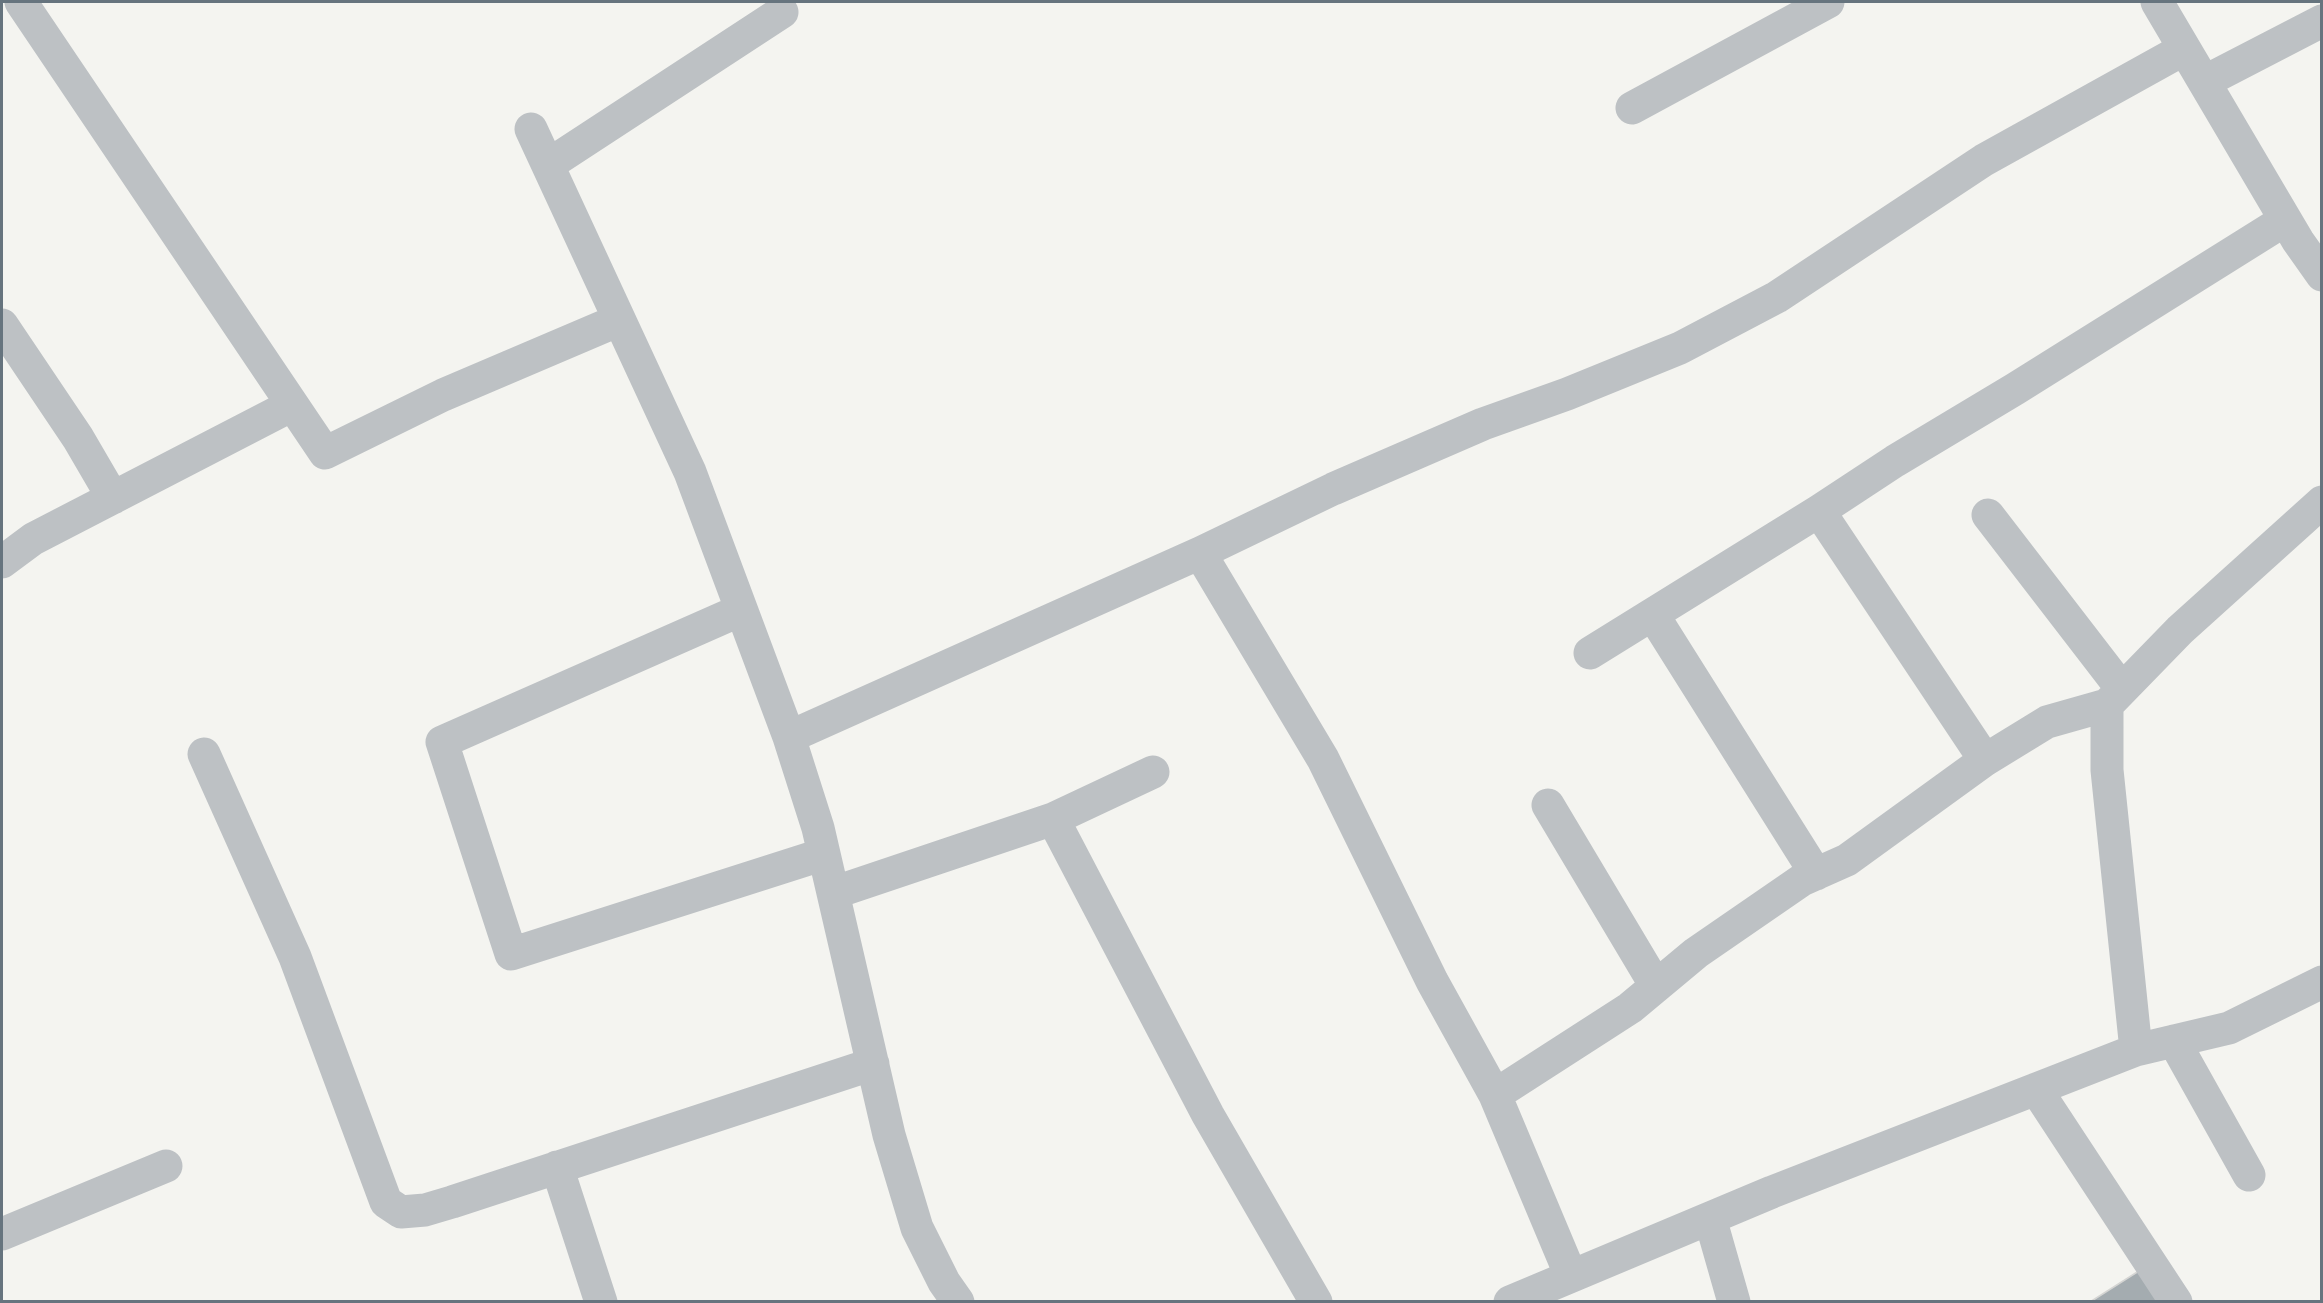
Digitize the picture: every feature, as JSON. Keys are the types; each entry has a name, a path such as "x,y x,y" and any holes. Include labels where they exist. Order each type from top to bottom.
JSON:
{"street":[{"path":"21,2 325,453 442,396 619,320"},
{"path":"1632,108 1828,2"},
{"path":"2157,2 2285,220 2322,275"},
{"path":"548,165 782,12"},
{"path":"2204,82 2322,21"},
{"path":"789,737 1483,423 1566,394 1680,348 1777,297 1984,160 2184,49"},
{"path":"531,129 690,472 789,737 818,828 890,1135 917,1228 944,1282 958,1302"},
{"path":"1590,653 2285,220"},
{"path":"2,325 78,438 113,498"},
{"path":"2,562 33,539 292,405"},
{"path":"1495,1095 1630,1008 1695,953 1802,880 1847,860 1985,760 2047,722 2115,697 2180,630 2322,502"},
{"path":"1819,511 1985,760"},
{"path":"1988,515 2115,697 2107,770 2136,1050"},
{"path":"1200,553 1323,759 1432,981 1495,1095 1571,1276"},
{"path":"741,610 442,742 512,954 824,854"},
{"path":"1653,615 1816,874"},
{"path":"204,754 295,957 386,1202 400,1212 425,1210 873,1064"},
{"path":"833,893 1053,819 1152,771"},
{"path":"1548,805 1656,986"},
{"path":"1053,819 1208,1115 1316,1302"},
{"path":"1510,1302 1710,1218 2136,1050 2229,1028 2322,982"},
{"path":"2174,1041 2249,1175"},
{"path":"2036,1089 2176,1302"},
{"path":"2,1234 166,1166"},
{"path":"557,1167 601,1302"},
{"path":"1710,1218 1734,1302"}],"building":[{"path":"2142,1269 2163,1302 2090,1302"}]}
